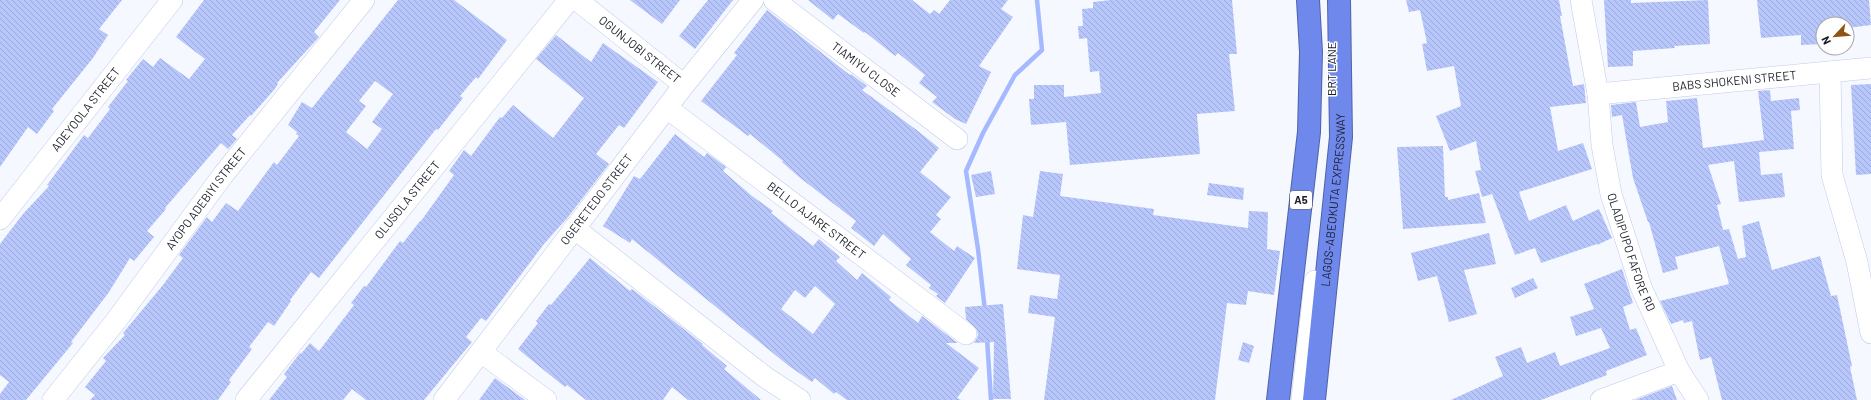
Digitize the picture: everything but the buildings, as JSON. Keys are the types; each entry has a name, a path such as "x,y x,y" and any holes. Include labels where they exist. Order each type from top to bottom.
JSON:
{"highway":[{"name":"A5","path":"1278,400 1309,132 1311,52 1308,0"},
{"name":"LAGOS-ABEOKUTA EXPRESSWAY","path":"1314,400 1341,137 1339,0"}],"street":[{"name":"ADEYOOLA STREET","path":"0,219 172,0"},
{"name":"AYOPO ADEBIYI STREET","path":"53,400 116,322 223,175 364,0"},
{"name":"OLUSOLA STREET","path":"246,400 569,0"},
{"name":"OGUNJOBI STREET","path":"577,0 684,85"},
{"name":"OGERETEDO STREET","path":"444,400 684,85 753,0"},
{"name":"TIAMIYU CLOSE","path":"774,0 957,139"},
{"name":"BRT LANE","path":"1302,400 1331,135 1332,0"},
{"name":"OLADIPUPO FAFORE RD","path":"1581,0 1598,94 1602,145 1611,194 1642,287 1679,371 1698,400"},
{"name":"BABS SHOKENI STREET","path":"1598,94 1871,68"},
{"path":"1830,72 1832,175 1864,261 1871,334"},
{"name":"BELLO AJARE STREET","path":"667,108 966,334"},
{"path":"574,228 766,377 800,400"},
{"path":"481,352 546,400"},
{"path":"1601,400 1679,371"}],"waterway":[{"path":"985,311 978,249 966,171 983,133 1015,75 1042,50 1037,0"},
{"path":"987,338 991,400"}]}
